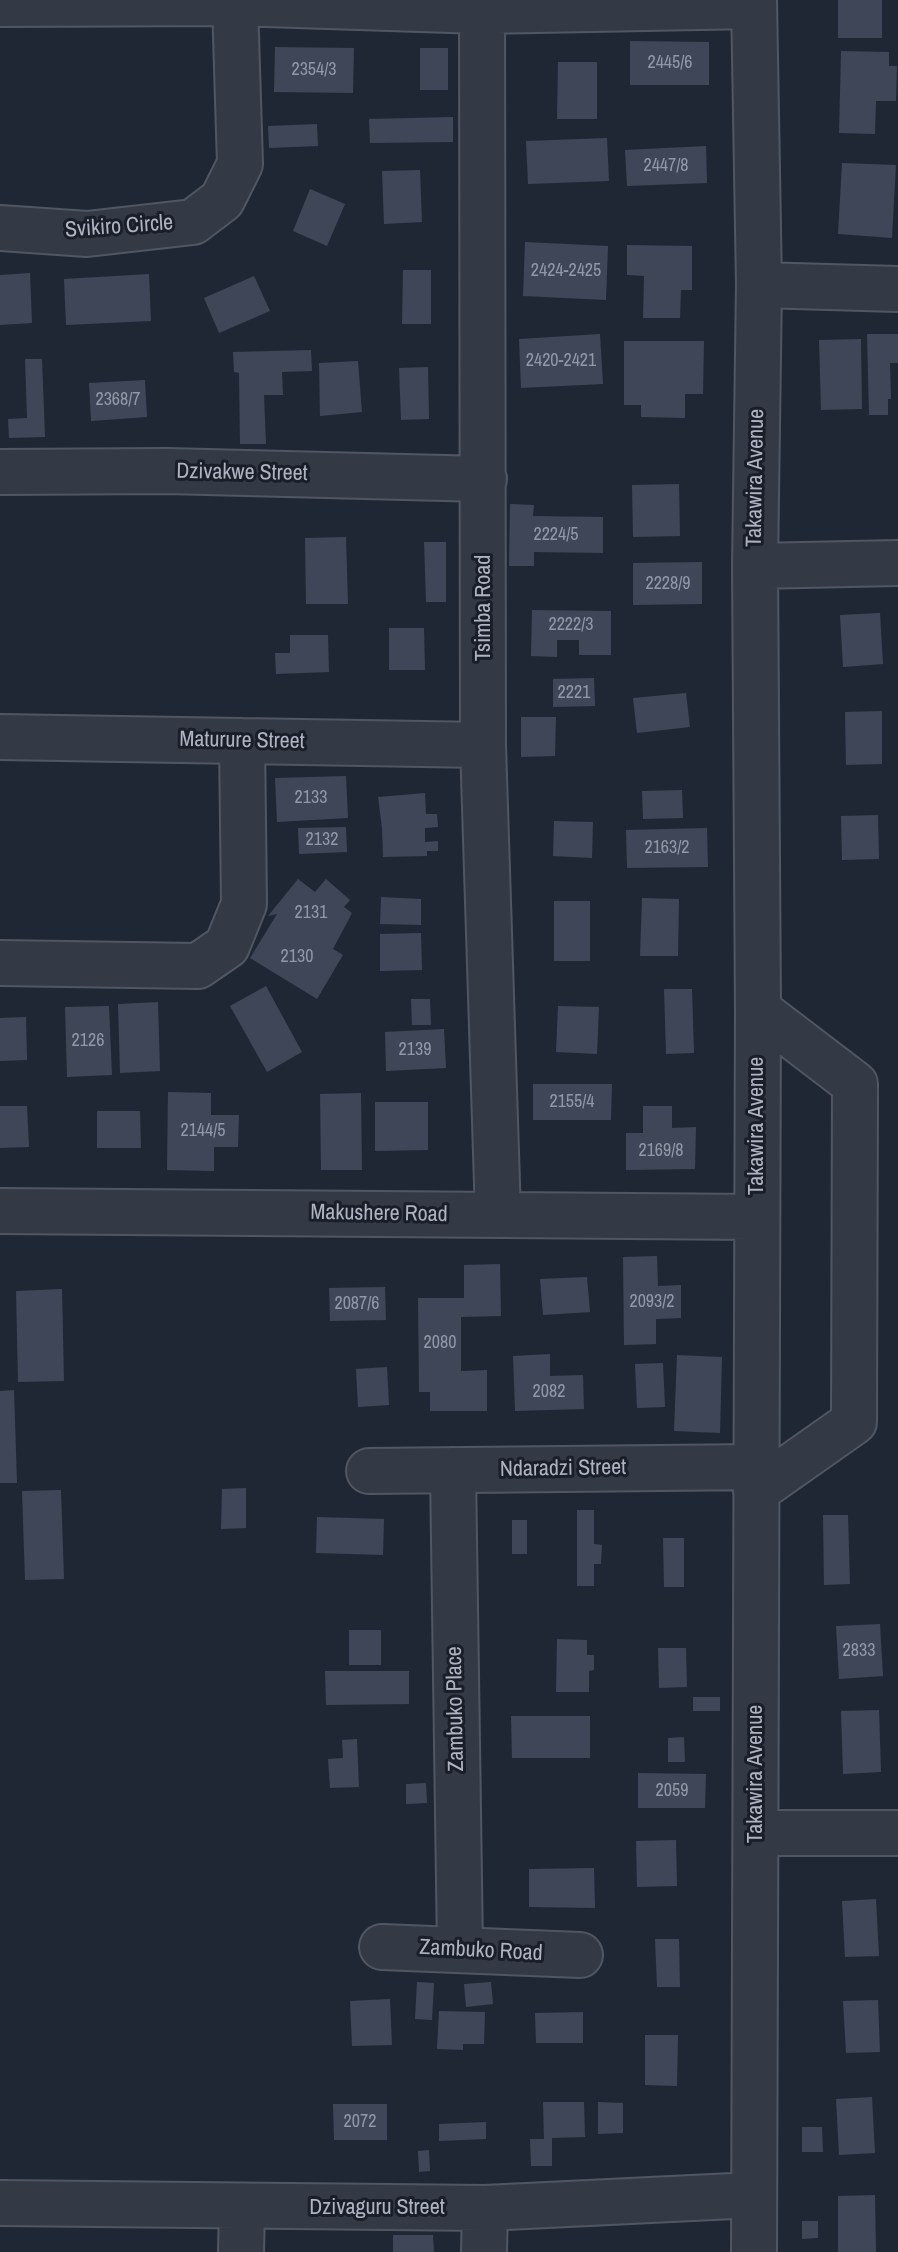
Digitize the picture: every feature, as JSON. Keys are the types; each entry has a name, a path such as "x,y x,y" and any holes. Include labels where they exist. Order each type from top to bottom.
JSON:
{"street":[{"name":"Svikiro Circle","path":"0,228 87,234 193,222 222,200 240,164 235,3"},
{"path":"0,4 482,6 754,3"},
{"name":"Takawira Avenue","path":"754,3 759,285 755,566 758,1010 754,2252"},
{"name":"Tsimba Road","path":"482,6 483,745 498,1215"},
{"path":"759,285 898,289"},
{"name":"Dzivakwe Street","path":"0,472 167,471 484,479"},
{"path":"755,566 898,563"},
{"name":"Maturure Street","path":"0,737 483,745"},
{"path":"0,963 198,966 227,946 244,904 242,741"},
{"path":"757,1479 854,1422 855,1084 758,1010"},
{"name":"Makushere Road","path":"0,1211 757,1217"},
{"name":"Ndaradzi Street","path":"369,1471 453,1470 757,1479"},
{"name":"Zambuko Place","path":"453,1470 460,1949"},
{"path":"756,1833 898,1833"},
{"name":"Zambuko Road","path":"382,1947 580,1955"},
{"name":"Dzivaguru Street","path":"0,2203 485,2208 754,2195"},
{"path":"241,2252 242,2207"},
{"path":"484,2252 485,2208"}],"building":[{"path":"838,0 882,0 882,38 838,38"},
{"path":"630,41 709,42 709,85 630,85"},
{"path":"275,47 354,48 353,93 274,92"},
{"path":"420,48 448,48 448,90 420,90"},
{"path":"841,51 889,52 889,66 897,66 896,101 876,101 875,134 839,133"},
{"path":"558,62 597,62 597,119 557,119"},
{"path":"453,117 453,142 370,143 369,119"},
{"path":"317,124 318,146 269,148 268,126"},
{"path":"607,138 609,181 528,184 526,141"},
{"path":"706,146 707,183 627,186 625,150"},
{"path":"842,163 896,165 892,238 838,234"},
{"path":"420,170 422,222 384,224 382,171"},
{"path":"310,189 345,204 327,246 293,231"},
{"path":"525,242 608,246 606,300 523,296"},
{"path":"627,245 692,246 692,290 681,290 680,318 643,318 644,276 627,275"},
{"path":"403,270 431,270 431,324 402,324"},
{"path":"30,273 32,323 0,325 0,275"},
{"path":"149,274 151,321 66,325 64,279"},
{"path":"254,276 270,311 219,333 204,298"},
{"path":"600,334 603,384 521,388 519,339"},
{"path":"867,334 898,334 898,363 890,363 888,415 869,415"},
{"path":"861,339 862,409 821,410 819,340"},
{"path":"624,341 704,341 703,394 685,394 685,418 641,417 641,405 624,405"},
{"path":"311,350 312,371 282,372 283,395 264,395 266,444 240,444 239,373 234,372 233,352"},
{"path":"25,359 42,359 45,437 9,438 8,419 27,418"},
{"path":"358,361 362,412 320,416 319,363"},
{"path":"428,367 429,419 401,420 399,368"},
{"path":"145,380 147,417 91,421 89,383"},
{"path":"679,484 680,536 633,537 632,485"},
{"path":"510,504 534,505 533,516 603,517 603,553 534,552 534,566 509,566"},
{"path":"346,537 348,604 306,604 305,538"},
{"path":"424,542 446,542 446,602 426,602"},
{"path":"702,562 702,604 633,605 633,563"},
{"path":"532,610 611,611 611,655 579,655 579,640 557,640 557,657 531,656"},
{"path":"880,613 883,664 843,667 840,615"},
{"path":"389,628 424,628 425,670 389,670"},
{"path":"290,635 328,635 329,672 276,674 275,653 290,653"},
{"path":"594,678 595,706 553,707 553,679"},
{"path":"686,693 690,727 637,733 633,698"},
{"path":"882,711 882,764 846,765 845,712"},
{"path":"521,717 556,717 555,756 521,757"},
{"path":"346,776 348,818 277,822 275,778"},
{"path":"682,790 683,818 643,819 642,791"},
{"path":"425,793 426,814 437,814 438,827 425,828 425,842 438,841 438,851 427,851 427,856 383,857 378,797"},
{"path":"878,815 879,859 842,860 841,816"},
{"path":"554,821 593,822 592,858 553,856"},
{"path":"346,827 347,852 299,854 298,828"},
{"path":"707,828 708,867 627,868 626,830"},
{"path":"298,879 315,892 326,879 350,900 344,907 352,913 333,949 343,955 317,999 250,958 277,914 268,916"},
{"path":"381,897 421,899 421,925 380,924"},
{"path":"642,898 679,899 678,956 640,956"},
{"path":"554,901 590,901 590,961 554,961"},
{"path":"421,933 422,970 380,971 380,934"},
{"path":"266,986 302,1052 267,1072 230,1006"},
{"path":"664,989 692,989 694,1053 666,1054"},
{"path":"411,999 430,999 431,1025 412,1025"},
{"path":"158,1002 160,1071 120,1073 118,1004"},
{"path":"109,1006 112,1075 67,1077 65,1007"},
{"path":"558,1006 599,1007 597,1054 556,1052"},
{"path":"26,1017 27,1060 0,1061 0,1018"},
{"path":"444,1029 446,1068 386,1071 385,1032"},
{"path":"533,1084 612,1084 611,1120 533,1120"},
{"path":"168,1092 211,1093 211,1115 239,1115 238,1147 214,1147 214,1171 167,1170"},
{"path":"361,1093 362,1170 321,1170 320,1094"},
{"path":"375,1102 428,1102 428,1150 375,1151"},
{"path":"0,1106 27,1106 29,1147 0,1148"},
{"path":"643,1106 672,1106 672,1128 696,1127 695,1169 626,1170 626,1133 643,1133"},
{"path":"97,1111 140,1111 141,1148 97,1148"},
{"path":"657,1256 658,1286 681,1285 681,1318 656,1319 656,1344 624,1345 623,1257"},
{"path":"500,1264 501,1316 461,1317 461,1371 487,1370 487,1411 430,1411 430,1392 419,1392 418,1298 464,1298 464,1265"},
{"path":"587,1277 590,1312 543,1315 540,1279"},
{"path":"385,1287 386,1320 330,1321 329,1288"},
{"path":"62,1289 64,1381 18,1382 16,1291"},
{"path":"550,1354 550,1376 583,1375 584,1409 515,1411 513,1356"},
{"path":"677,1355 722,1357 720,1433 674,1431"},
{"path":"663,1363 665,1407 637,1408 635,1364"},
{"path":"387,1367 389,1405 358,1407 356,1369"},
{"path":"14,1390 17,1483 0,1483 0,1391"},
{"path":"246,1488 246,1528 221,1529 222,1489"},
{"path":"61,1490 64,1579 25,1580 22,1491"},
{"path":"577,1510 594,1510 594,1544 602,1545 601,1564 594,1564 594,1586 577,1586"},
{"path":"823,1515 848,1515 850,1584 824,1585"},
{"path":"317,1517 384,1519 383,1555 316,1553"},
{"path":"512,1520 527,1520 527,1554 512,1554"},
{"path":"663,1538 684,1538 684,1587 664,1587"},
{"path":"880,1624 883,1676 839,1679 836,1626"},
{"path":"349,1630 381,1630 381,1665 349,1665"},
{"path":"557,1639 587,1640 587,1655 594,1655 594,1670 589,1671 589,1692 556,1692"},
{"path":"658,1648 686,1648 687,1687 659,1688"},
{"path":"325,1671 409,1671 409,1704 326,1705"},
{"path":"693,1697 720,1697 720,1711 693,1711"},
{"path":"879,1710 881,1772 843,1774 841,1711"},
{"path":"511,1716 590,1716 590,1758 512,1758"},
{"path":"684,1737 685,1762 668,1762 668,1738"},
{"path":"357,1739 359,1787 330,1788 328,1759 343,1758 342,1740"},
{"path":"638,1773 706,1774 705,1808 638,1808"},
{"path":"426,1783 427,1803 406,1804 406,1784"},
{"path":"676,1840 677,1886 637,1887 636,1841"},
{"path":"594,1868 595,1908 529,1907 529,1869"},
{"path":"876,1899 879,1956 845,1957 842,1901"},
{"path":"655,1939 679,1939 680,1987 657,1987"},
{"path":"417,1982 434,1983 432,2020 415,2019"},
{"path":"491,1982 493,2004 466,2007 464,1984"},
{"path":"390,1999 392,2045 352,2046 350,2001"},
{"path":"878,2000 880,2052 846,2053 843,2001"},
{"path":"439,2011 485,2012 484,2044 463,2044 463,2050 437,2049"},
{"path":"583,2012 583,2043 536,2043 535,2013"},
{"path":"645,2035 678,2035 677,2086 645,2085"},
{"path":"872,2097 875,2153 839,2155 836,2099"},
{"path":"543,2102 584,2102 585,2137 552,2138 552,2166 531,2166 530,2139 544,2139"},
{"path":"598,2102 623,2103 623,2133 598,2134"},
{"path":"333,2104 387,2104 387,2140 334,2140"},
{"path":"486,2122 486,2139 439,2141 439,2124"},
{"path":"802,2127 822,2127 823,2152 802,2152"},
{"path":"429,2150 430,2171 419,2172 418,2151"},
{"path":"875,2195 876,2252 838,2252 838,2196"},
{"path":"802,2221 818,2221 818,2238 802,2239"},
{"path":"393,2235 433,2235 434,2252 393,2252"}]}
